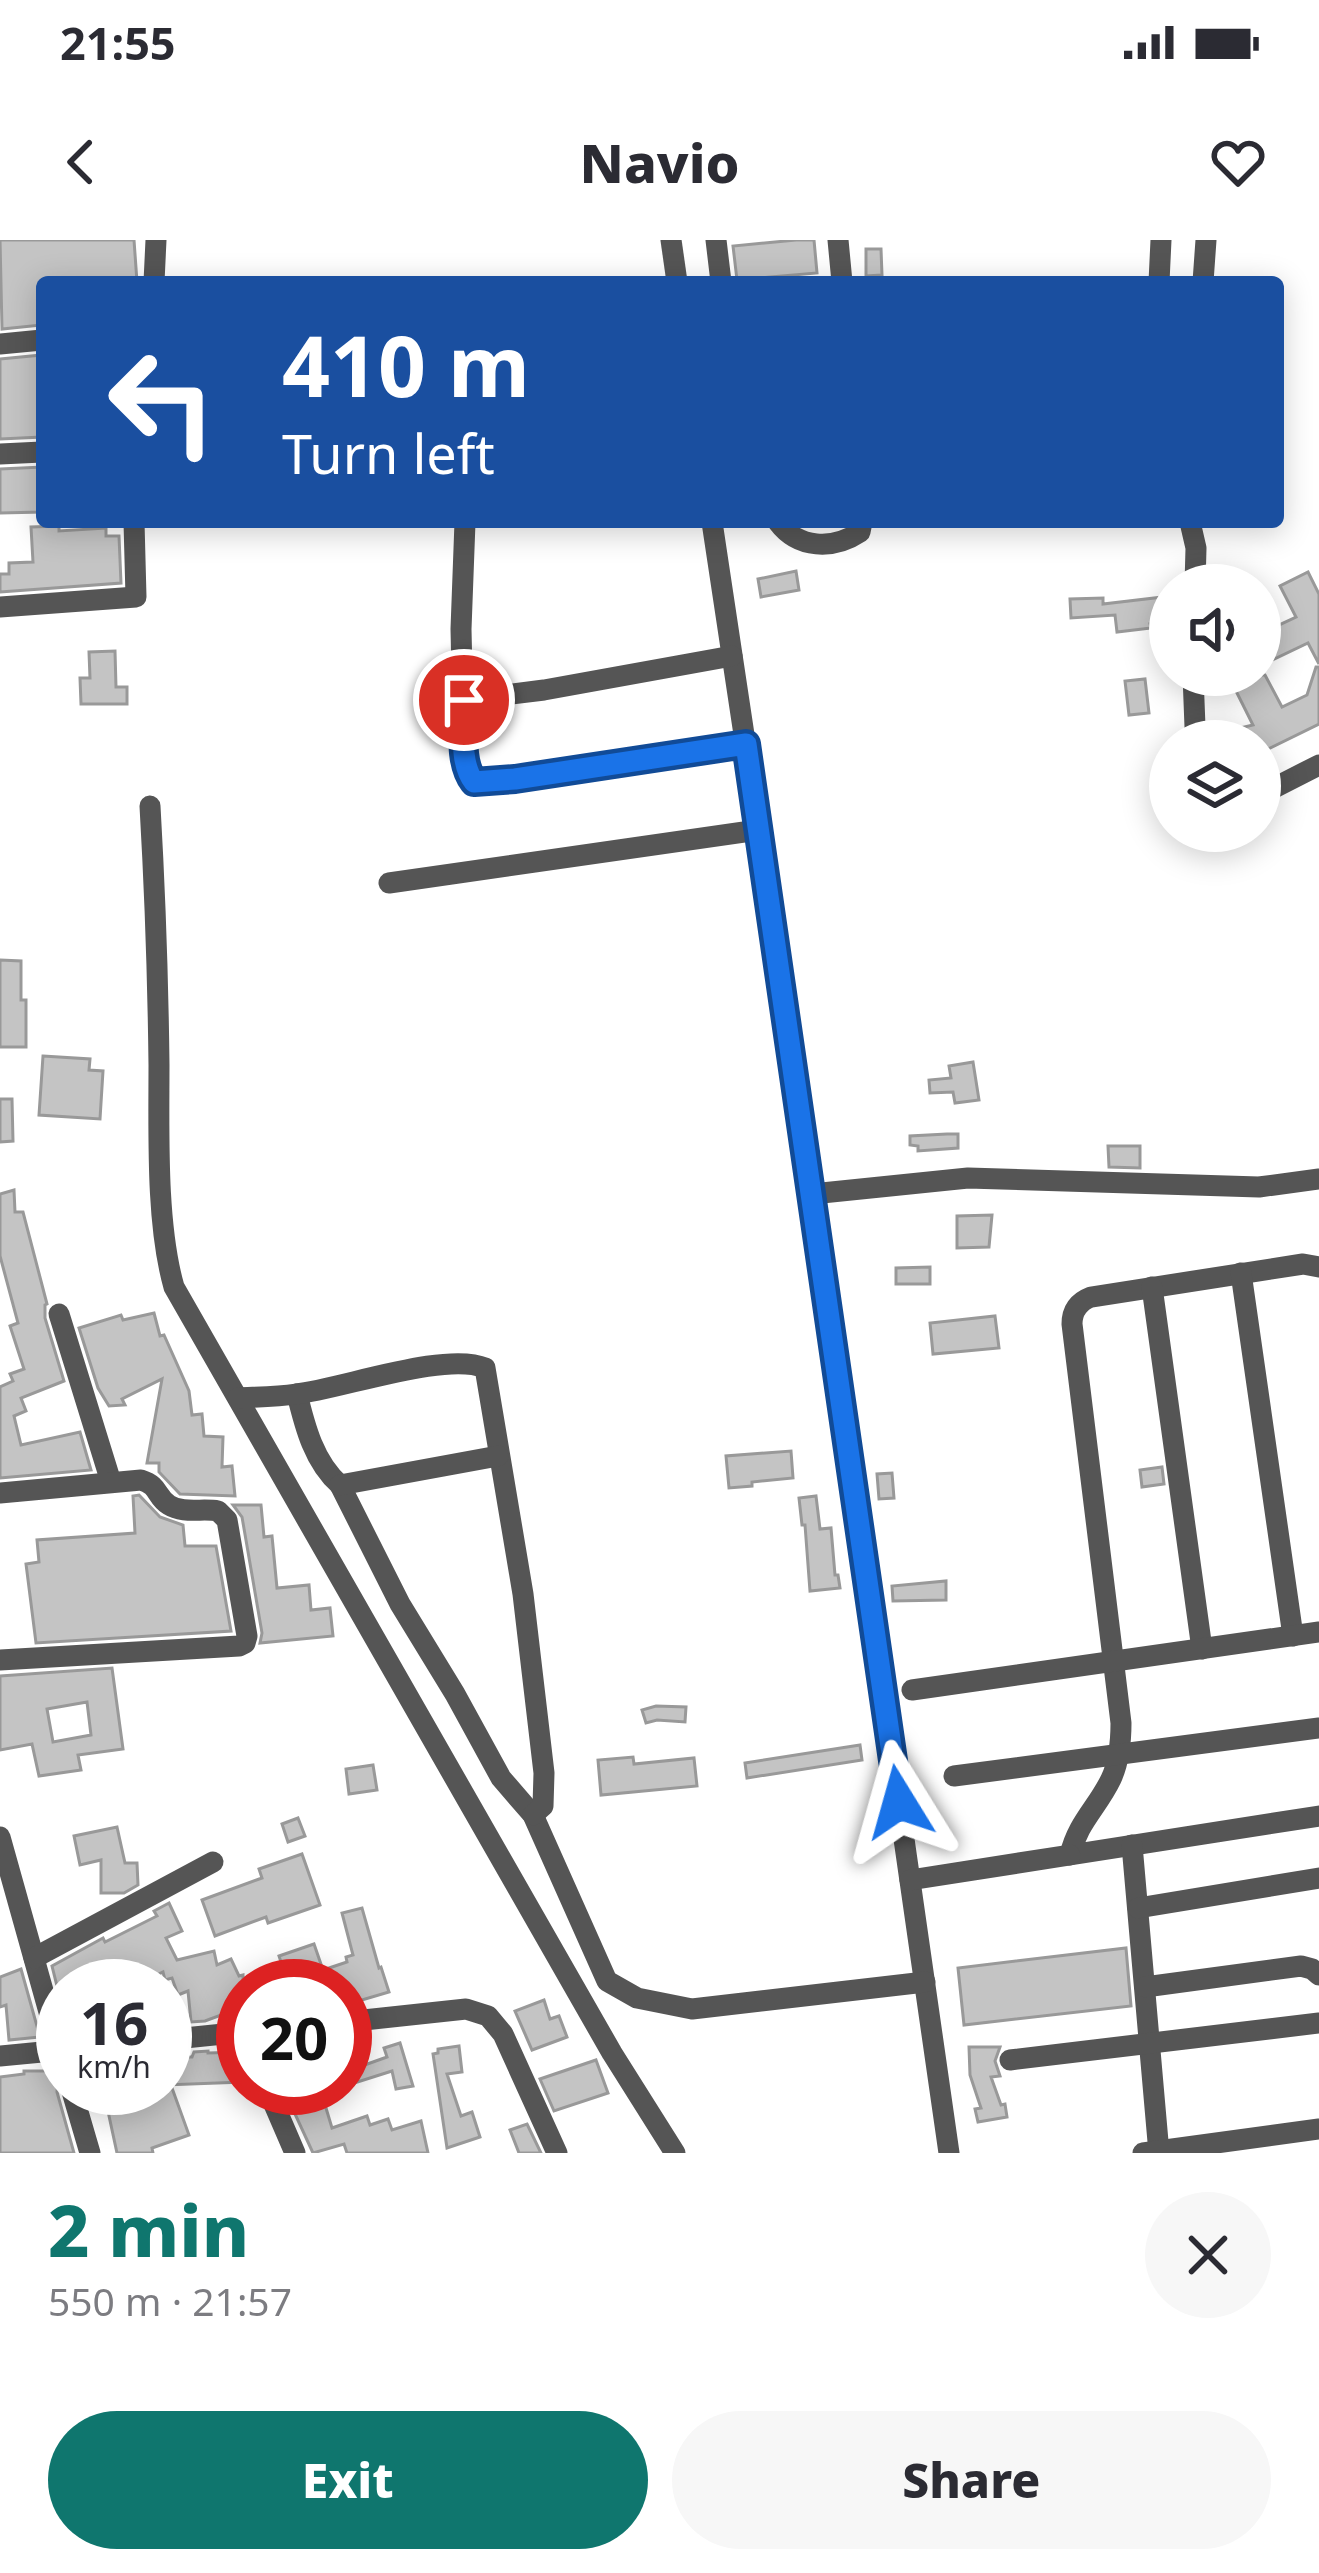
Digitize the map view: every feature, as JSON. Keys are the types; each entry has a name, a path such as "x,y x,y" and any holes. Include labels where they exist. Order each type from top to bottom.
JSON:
{"street":[{"path":"154,276 156,240"},
{"path":"671,240 676,276"},
{"path":"716,240 720,276"},
{"path":"838,240 841,276"},
{"path":"1160,276 1161,240"},
{"path":"1203,276 1206,240"},
{"path":"0,344 36,341"},
{"path":"0,454 36,452"},
{"path":"0,608 136,597 134,528"},
{"path":"465,528 460,629 464,762 474,782 746,744"},
{"path":"713,528 950,2153"},
{"path":"782,528 804,542 821,544 847,541 861,528"},
{"path":"1191,528 1196,564"},
{"path":"464,700 732,656"},
{"path":"1281,784 1319,765"},
{"path":"150,806 158,942 160,1145 167,1262 174,1287 612,2053 675,2153"},
{"path":"389,883 758,830"},
{"path":"812,1194 968,1178 1259,1187 1319,1179"},
{"path":"1070,1855 1079,1828 1110,1782 1121,1723 1072,1318 1076,1307 1091,1297 1303,1264 1319,1267"},
{"path":"1241,1273 1294,1636"},
{"path":"1152,1288 1202,1648"},
{"path":"59,1314 111,1482"},
{"path":"238,1398 297,1394 440,1365 485,1368 523,1594 544,1773 543,1806 533,1816"},
{"path":"297,1394 307,1436 340,1486 400,1604 501,1778 533,1816 607,1981 637,1998 692,2008 925,1982"},
{"path":"340,1486 498,1456"},
{"path":"0,1493 147,1481 176,1508 213,1509 228,1526 247,1636 236,1647 0,1660"},
{"path":"912,1690 1319,1632"},
{"path":"954,1776 1319,1728"},
{"path":"910,1880 1319,1816"},
{"path":"0,1837 36,1965"},
{"path":"1132,1845 1150,2043 1154,2152 1319,2129"},
{"path":"34,1958 213,1862"},
{"path":"1138,1908 1319,1878"},
{"path":"1145,1987 1301,1966 1319,1975"},
{"path":"372,2018 466,2009 488,2016 502,2034 557,2153"},
{"path":"1010,2060 1319,2023"},
{"path":"0,2056 36,2055"},
{"path":"79,2115 90,2153"},
{"path":"278,2115 295,2153"}],"building":[{"path":"0,240 134,240 137,276 36,276 36,326 2,329"},
{"path":"814,240 817,273 737,276 733,246"},
{"path":"866,249 881,249 882,275 866,276"},
{"path":"36,356 36,437 0,439 0,359"},
{"path":"36,467 36,512 0,513 0,469"},
{"path":"31,527 59,531 106,528 106,536 119,536 121,583 0,592 0,574 9,574 9,563 33,562"},
{"path":"796,571 799,590 761,597 758,579"},
{"path":"1308,572 1319,594 1319,664 1308,643 1281,656 1281,624 1296,617 1281,586"},
{"path":"1103,598 1103,604 1149,599 1149,628 1117,632 1115,615 1071,618 1070,599"},
{"path":"115,651 116,687 127,687 127,704 81,704 80,678 90,678 89,652"},
{"path":"1319,667 1319,724 1281,743 1281,720 1250,720 1238,696 1276,696 1282,707 1307,695"},
{"path":"1145,679 1149,713 1129,715 1125,681"},
{"path":"0,960 21,961 26,1047 0,1047"},
{"path":"43,1056 90,1059 89,1070 103,1071 100,1119 39,1115"},
{"path":"973,1062 979,1100 955,1103 953,1092 930,1093 929,1080 951,1078 949,1066"},
{"path":"0,1099 12,1099 13,1141 0,1142"},
{"path":"958,1134 958,1148 918,1151 918,1146 910,1145 910,1136"},
{"path":"1108,1146 1140,1146 1140,1168 1109,1167"},
{"path":"14,1190 15,1212 23,1212 47,1304 45,1318 64,1381 21,1398 26,1411 14,1416 21,1445 80,1432 91,1470 0,1478 0,1387 13,1381 10,1374 24,1369 10,1326 18,1323 0,1256 0,1194"},
{"path":"992,1215 989,1247 957,1248 957,1216"},
{"path":"930,1267 930,1284 896,1284 896,1268"},
{"path":"154,1313 160,1336 164,1335 189,1391 192,1415 202,1414 204,1436 223,1437 222,1467 232,1466 235,1496 180,1494 159,1472 159,1463 147,1463 162,1379 122,1399 125,1405 109,1406 98,1388 79,1328 121,1315 123,1320"},
{"path":"995,1316 999,1348 933,1354 930,1323"},
{"path":"791,1451 793,1478 729,1488 726,1456"},
{"path":"1162,1467 1164,1484 1142,1487 1140,1470"},
{"path":"892,1473 894,1498 879,1499 877,1474"},
{"path":"139,1495 160,1517 183,1525 185,1546 216,1546 231,1631 36,1643 26,1564 39,1562 37,1540 135,1533 133,1496"},
{"path":"816,1496 820,1529 831,1528 840,1588 810,1591 799,1498"},
{"path":"233,1505 261,1505 264,1537 272,1536 277,1588 309,1585 311,1610 330,1608 333,1636 260,1643 242,1517"},
{"path":"946,1581 946,1600 893,1601 892,1586"},
{"path":"112,1668 123,1749 78,1755 81,1770 39,1776 32,1744 0,1750 0,1676","holes":["87,1702 91,1735 53,1742 47,1709"]},
{"path":"686,1707 685,1722 646,1723 642,1710"},
{"path":"860,1745 862,1760 747,1778 745,1763"},
{"path":"633,1757 634,1764 694,1758 697,1786 601,1795 598,1760"},
{"path":"373,1765 377,1790 349,1794 346,1769"},
{"path":"298,1818 305,1836 288,1842 282,1824"},
{"path":"117,1827 125,1863 137,1863 138,1885 124,1893 101,1893 101,1860 80,1865 74,1836"},
{"path":"302,1854 320,1905 268,1923 266,1917 215,1936 202,1900 262,1878 259,1869"},
{"path":"169,1903 182,1931 166,1938 176,1959 65,1959 157,1916 154,1911"},
{"path":"362,1908 389,1992 372,1997 372,1959 346,1959 353,1955 342,1913"},
{"path":"314,1944 319,1959 280,1959 279,1956"},
{"path":"1126,1948 1131,2006 964,2025 958,1968"},
{"path":"214,1951 216,2017 192,2022 192,1959 181,1959"},
{"path":"21,1969 36,2037 9,2040 6,2005 0,2007 0,1977"},
{"path":"544,2000 550,2019 559,2016 567,2037 532,2050 515,2011"},
{"path":"400,2043 413,2086 396,2089 392,2071 372,2077 372,2062 387,2057 384,2048"},
{"path":"459,2046 462,2072 447,2074 461,2116 472,2112 480,2137 447,2148 433,2054"},
{"path":"969,2047 1000,2047 995,2061 1000,2076 991,2077 1007,2117 978,2122 975,2109 981,2108 970,2075"},
{"path":"194,2052 216,2053 216,2083 192,2084"},
{"path":"596,2060 608,2093 554,2111 540,2079"},
{"path":"36,2071 36,2115 63,2115 74,2153 0,2153 0,2077"},
{"path":"109,2115 182,2115 189,2135 152,2148 153,2153 117,2153"},
{"path":"295,2115 328,2115 332,2128 367,2116 370,2125 388,2119 392,2130 421,2121 428,2153 347,2153 344,2144 313,2153"},
{"path":"527,2124 541,2153 519,2153 510,2130"}],"route":[{"path":"464,700 464,762 474,782 746,744 899,1802"}]}
